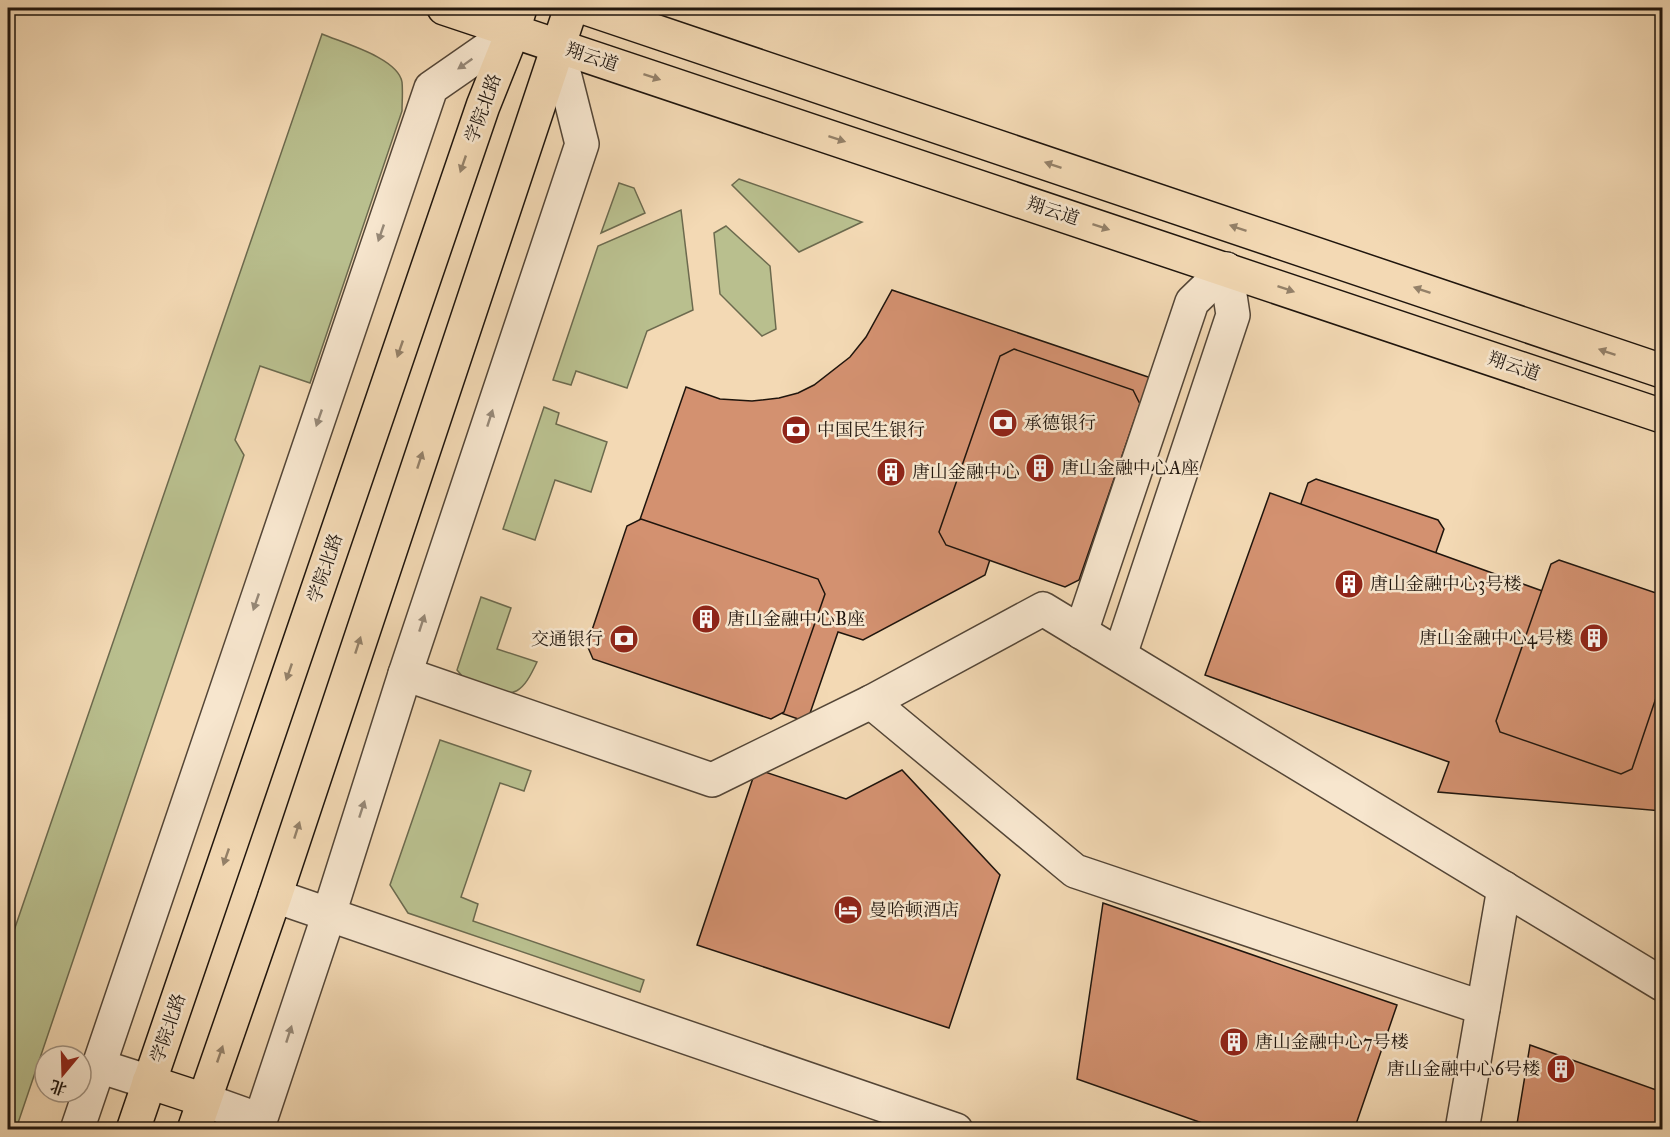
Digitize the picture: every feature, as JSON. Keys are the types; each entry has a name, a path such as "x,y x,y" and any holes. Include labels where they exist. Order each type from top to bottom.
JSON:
{"main road":[{"name":"翔云道","path":"444,8 517,19 556,45 1662,416"},
{"path":"149,1082 199,1115 532,125 556,45 571,8"},
{"path":"586,8 1662,371"},
{"name":"学院北路","path":"133,1130 483,106 517,19"}],"street":[{"path":"77,1130 431,88 517,19"},
{"path":"199,1115 259,1125 405,674 582,144 556,45"},
{"path":"1081,632 1192,302 1226,269"},
{"path":"1120,655 1233,315 1226,269"},
{"path":"405,674 712,780 871,702 1043,609 1662,984"},
{"path":"871,702 1075,871 1483,1008"},
{"path":"1462,1130 1504,888"},
{"path":"274,896 956,1130"},
{"path":"99,1065 149,1082"}],"green space":[{"path":"322,34 368,52 391,66 398,73 402,82 402,111 310,383 260,366 235,440 244,455 45,1044 33,1044 33,1079 16,1129 8,1129 8,948"},
{"path":"739,179 862,222 799,252 732,185"},
{"path":"619,183 634,188 645,213 601,233"},
{"path":"681,210 693,310 647,331 627,388 576,371 571,385 553,380 598,246"},
{"path":"726,226 770,266 776,329 762,336 720,294 714,233"},
{"path":"544,407 559,413 556,424 607,442 591,492 555,480 535,540 503,529"},
{"path":"481,597 511,608 497,649 537,662 527,680 517,691 494,692 472,683 457,670"},
{"path":"440,740 531,771 524,791 500,783 461,897 478,904 473,921 644,980 640,992 408,913 390,885"}],"building":[{"name":"唐山金融中心","path":"892,290 1157,380 1091,576 995,544 985,575 863,640 838,632 807,722 595,649 686,387 720,399 752,401 798,393 814,385 850,357 866,337"},
{"name":"唐山金融中心A座","path":"1014,349 1133,390 1140,404 1079,580 1065,587 946,545 939,532 1000,356"},
{"name":"唐山金融中心3号楼","path":"1316,479 1438,520 1444,529 1389,688 1378,693 1258,650 1254,639 1308,483"},
{"path":"1270,493 1662,634 1662,811 1438,792 1449,762 1205,675"},
{"name":"唐山金融中心B座","path":"641,519 818,579 825,594 784,712 771,719 593,659 587,645 627,526"},
{"name":"唐山金融中心4号楼","path":"1559,560 1662,595 1662,680 1632,769 1621,774 1500,732 1496,721 1551,564"},
{"name":"曼哈顿酒店","path":"756,769 846,799 902,770 1000,875 949,1028 697,945"},
{"name":"唐山金融中心7号楼","path":"1103,903 1397,1005 1354,1130 1222,1130 1077,1079"},
{"name":"唐山金融中心6号楼","path":"1530,1045 1662,1092 1662,1130 1516,1130"}],"place":[{"name":"承德银行","path":"1003,423"},
{"name":"中国民生银行","path":"796,430"},
{"name":"唐山金融中心A座","path":"1040,468"},
{"name":"唐山金融中心","path":"891,472"},
{"name":"唐山金融中心3号楼","path":"1349,584"},
{"name":"唐山金融中心B座","path":"706,619"},
{"name":"唐山金融中心4号楼","path":"1594,638"},
{"name":"交通银行","path":"624,639"},
{"name":"曼哈顿酒店","path":"848,910"},
{"name":"唐山金融中心7号楼","path":"1234,1042"},
{"name":"唐山金融中心6号楼","path":"1561,1069"}]}
